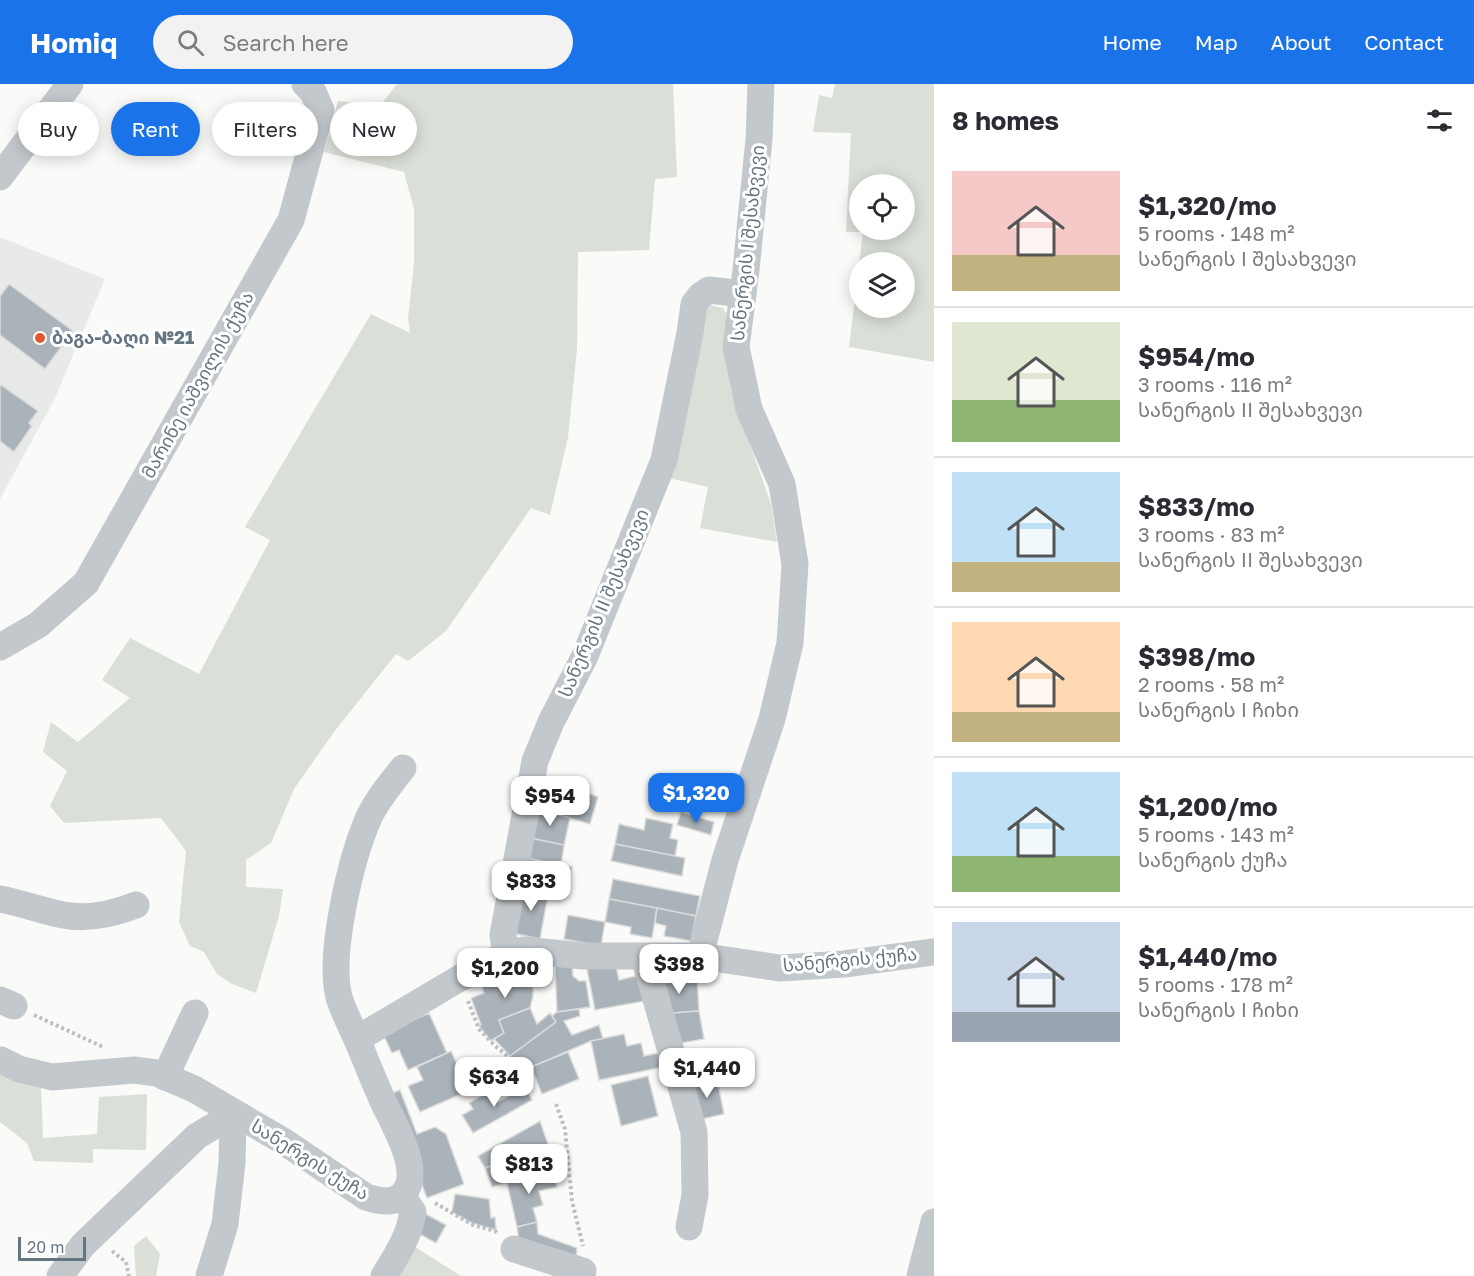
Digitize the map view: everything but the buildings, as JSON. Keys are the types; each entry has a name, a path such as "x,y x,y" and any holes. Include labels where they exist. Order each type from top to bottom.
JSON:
{"street":[{"path":"0,177 70,84"},
{"name":"მარინე იაშვილის ქუჩა","path":"0,646 38,625 86,582 291,220 321,110 314,92 304,84"},
{"name":"სანერგის I შესახვევი","path":"700,956 725,860 772,719 791,631 795,564 782,484 749,409 736,346 759,140 761,84"},
{"name":"სანერგის II შესახვევი","path":"506,954 503,935 535,761 551,722 585,656 664,460 694,304 700,296 710,290 743,294"},
{"path":"384,1276 400,1251 411,1225 413,1212 404,1193 411,1177 406,1151 339,998 336,978 339,926 357,855 370,817 382,794 403,768"},
{"path":"0,899 81,917 116,913 136,905"},
{"name":"სანერგის ქუჩა","path":"357,1039 460,978 506,954 524,950 582,956 700,956 780,968 844,964 934,952"},
{"path":"644,957 694,1132 695,1195 689,1227"},
{"path":"165,1077 195,1013"},
{"name":"სანერგის ქუჩა","path":"1,1060 36,1075 52,1077 134,1070 157,1073 194,1089 237,1118 284,1140 366,1197 379,1201 393,1201 404,1193"},
{"path":"60,1276 83,1245 197,1136 222,1121 237,1118 225,1224 209,1276"},
{"path":"920,1276 934,1222"},
{"path":"514,1249 584,1271"}],"path":[{"path":"460,978 479,1029 495,1046 527,1071"},
{"path":"7,1003 106,1048"},
{"path":"556,1104 565,1129 572,1201 583,1246 584,1271"},
{"path":"404,1193 438,1204 473,1225 495,1231 514,1249"},
{"path":"92,1236 126,1262 129,1276"}],"shaded area":[{"path":"397,84 673,84 677,177 655,179 649,250 578,252 577,350 568,437 550,515 531,508 446,631 408,661 396,654 334,732 294,789 271,843 246,860 246,887 283,889 279,916 256,993 232,984 217,974 204,952 190,946 179,922 186,851 161,818 64,823 50,806 67,771 43,752 51,722 78,742 130,698 102,680 130,638 199,674 270,540 245,527 371,314 410,333 408,318 414,264 414,209 404,172 340,156 417,156 417,102 383,102"},
{"path":"835,84 934,84 934,362 849,347 853,318 915,318 915,252 861,252 862,240 915,240 915,174 849,174 849,232 846,232 851,133 813,132 819,95 832,98"},
{"path":"330,130 330,154 324,152"},
{"name":"ბაგა-ბაღი №21","path":"0,237 105,279 55,398 0,499"},
{"path":"709,305 723,308 728,316 727,357 731,391 771,504 777,542 700,528 708,487 664,477 700,312"},
{"path":"0,1074 41,1088 43,1138 97,1134 99,1097 147,1094 146,1150 93,1149 93,1163 34,1161 27,1143 0,1122"},
{"path":"146,1236 160,1254 156,1276 136,1276 134,1246"},
{"path":"415,1247 461,1276 394,1276"}],"place":[{"name":"ბაგა-ბაღი №21","path":"40,338"}]}
